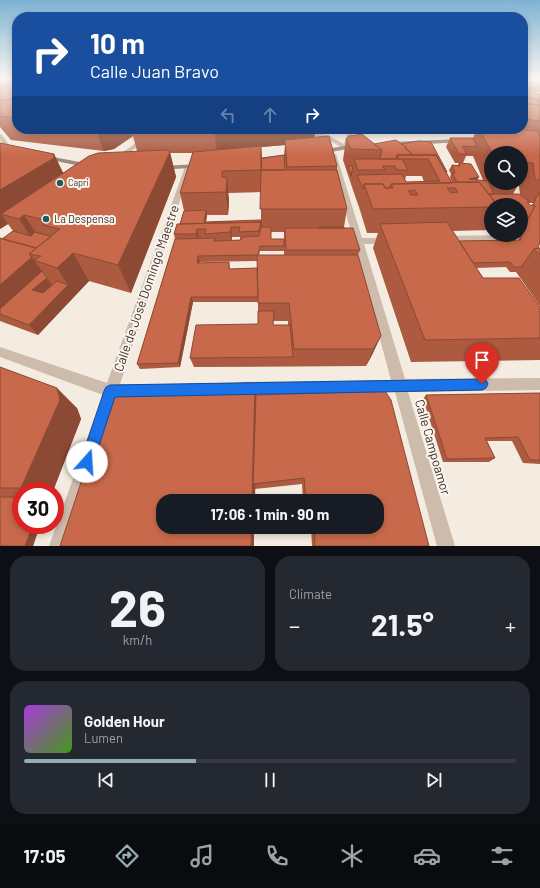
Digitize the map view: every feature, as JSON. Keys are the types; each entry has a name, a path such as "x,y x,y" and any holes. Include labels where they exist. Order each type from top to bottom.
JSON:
{"main road":[{"path":"385,144 468,141"},
{"path":"309,153 364,146"},
{"path":"0,148 17,152"},
{"path":"32,154 98,167"},
{"path":"150,168 211,165"}],"street":[{"path":"110,165 152,134"},
{"path":"312,134 329,136 346,148 350,134"},
{"path":"0,136 10,150"},
{"name":"Calle Campoamor","path":"332,150 446,546"},
{"name":"Calle de José Domingo Maestre","path":"58,546 188,167"},
{"path":"436,239 484,238"},
{"path":"359,241 398,240"},
{"path":"0,352 110,391 134,390"},
{"path":"228,389 540,384"}],"building":[{"path":"0,104 12,104 12,117 0,116"},
{"path":"528,104 540,105 540,121 528,120"},
{"path":"528,130 538,131 540,137 540,180 535,180 533,163 528,163 528,146 488,146 482,134 528,134"},
{"path":"362,134 382,150 351,149 346,139 349,136"},
{"path":"329,136 337,166 287,167 285,140"},
{"path":"450,138 473,138 477,147 462,146 467,154 459,154"},
{"path":"396,140 406,147 405,148 412,155 397,155 396,159 380,159 382,150 374,144"},
{"path":"419,141 431,142 447,172 436,155 412,155 406,147 401,144"},
{"path":"0,143 54,154 54,158 0,190"},
{"path":"261,146 261,170 222,171 222,177 227,178 226,192 180,193 193,152"},
{"path":"166,150 170,152 118,265 73,253 57,268 34,260 41,256 29,254 60,229 43,225 50,221 24,215 19,219 1,214 89,156 98,153"},
{"path":"284,155 285,170 261,170 262,158"},
{"path":"397,155 436,155 452,183 391,184 389,188 385,188 383,184 364,184 363,189 357,175 402,174 406,182 440,181 428,159 399,159"},
{"path":"354,159 402,159 408,170 397,170 395,166 382,166 385,170 358,170"},
{"path":"459,163 471,164 479,177 469,179 484,181 484,188 479,182 457,182 452,173 455,173 452,165 460,166"},
{"path":"348,166 353,166 351,176"},
{"path":"261,170 337,170 347,209 260,209"},
{"path":"479,182 492,198 484,198 484,207 373,209 364,184 383,184 385,188 393,188 391,184","holes":["447,188 455,188 458,192 451,193","415,190 418,195 411,195 408,191"]},
{"path":"486,190 492,190 494,194 489,194"},
{"path":"540,192 540,242 538,248 534,249 521,267 514,267 510,262 473,263 459,241 528,242 528,219 535,206 533,205"},
{"path":"489,194 519,194 524,198 492,198"},
{"path":"528,203 535,206 528,219"},
{"path":"206,210 204,222 261,220 261,222 180,224 184,211"},
{"path":"261,222 259,231 239,232 240,227 231,227 230,232 205,234 206,229 197,229 196,234 174,234 177,224"},
{"path":"447,222 483,278 519,278 540,307 540,338 425,340 380,224"},
{"path":"261,227 271,227 271,239 284,239 284,246 260,246 258,255 198,256 197,263 229,262 229,269 257,268 258,297 191,297 178,363 137,364 175,239 215,238 214,241 241,240 243,237 259,236"},
{"path":"344,227 344,228 319,228"},
{"path":"285,228 353,228 360,250 286,250"},
{"path":"13,231 31,236 35,232 51,237 36,248 2,239"},
{"path":"0,238 36,248 29,254 32,257 0,285"},
{"path":"540,248 540,255 534,249"},
{"path":"257,255 358,255 381,336 373,349 294,349 289,303 258,303"},
{"path":"42,271 47,278 32,290 43,293 57,281 68,285 29,325 0,314 0,309"},
{"path":"258,311 274,311 273,325 290,325 293,357 190,358 196,325 258,324"},
{"path":"0,367 57,388 60,400 24,482 12,482 12,488 0,488"},
{"path":"255,383 252,494 156,494 156,534 252,534 251,546 60,546 113,386"},
{"path":"385,391 391,400 429,546 315,546 314,534 384,534 384,494 306,494 304,478 253,484 256,395"},
{"path":"540,393 540,460 530,460 518,437 485,438 495,458 447,459 426,395"},
{"path":"0,497 12,497 12,534 30,534 25,546 0,546"}],"place":[{"name":"Capri","path":"60,183"},
{"name":"La Despensa","path":"46,219"}],"route":[{"path":"87,462 110,391 482,384"}]}
